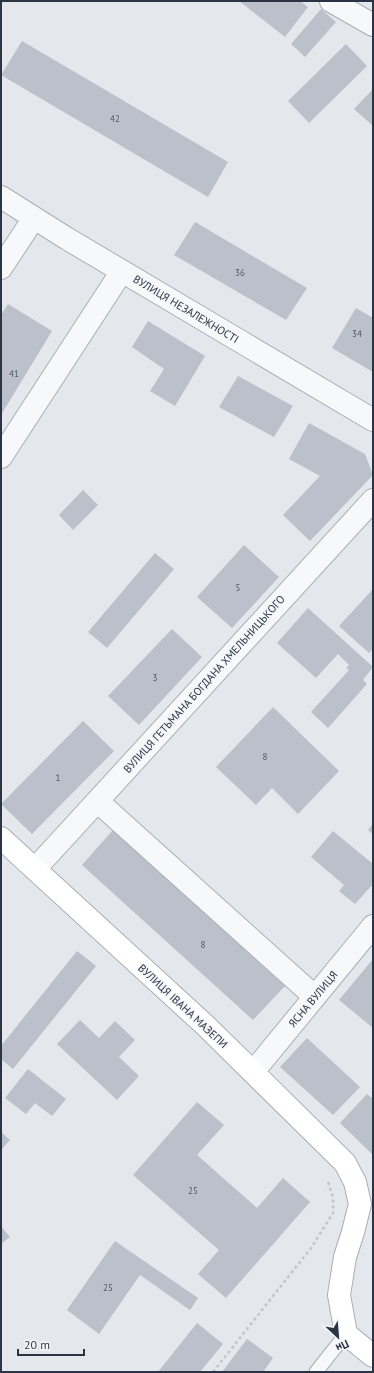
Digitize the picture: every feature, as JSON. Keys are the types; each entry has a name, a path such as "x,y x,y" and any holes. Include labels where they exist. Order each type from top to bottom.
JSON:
{"main road":[{"name":"ВУЛИЦЯ ІВАНА МАЗЕПИ","path":"1,838 206,1026 345,1163 355,1182 360,1204 345,1257 339,1295 346,1334"},
{"path":"346,1334 373,1356"}],"street":[{"path":"331,1 373,25"},
{"name":"ВУЛИЦЯ НЕЗАЛЕЖНОСТІ","path":"1,197 122,271 373,420"},
{"path":"1,268 34,218"},
{"path":"1,457 122,271"},
{"name":"ВУЛИЦЯ ГЕТЬМАНА БОГДАНА ХМЕЛЬНИЦЬКОГО","path":"39,872 373,500"},
{"name":"ВУЛИЦЯ ГЕТЬМАНА БОГДАНА ХМЕЛЬНИЦЬКОГО","path":"39,872 105,808 373,514"},
{"path":"105,808 314,997"},
{"name":"ЯСНА ВУЛИЦЯ","path":"253,1072 373,926"}],"lane":[{"path":"316,1372 346,1334"}],"path":[{"path":"213,1372 311,1248 333,1212 333,1197 327,1179"}],"building":[{"path":"239,1 300,1 308,7 285,37"},
{"path":"321,9 336,22 305,57 291,44"},
{"path":"22,41 228,162 208,197 1,75"},
{"path":"346,44 367,66 309,123 288,101"},
{"path":"373,89 373,126 354,109"},
{"path":"195,222 307,288 286,320 174,255"},
{"path":"8,304 52,331 1,415 1,315"},
{"path":"356,308 373,318 373,372 332,348"},
{"path":"148,321 205,356 175,406 150,391 164,369 132,347"},
{"path":"238,376 293,406 274,437 219,407"},
{"path":"309,423 365,454 373,475 310,541 283,515 320,476 289,459"},
{"path":"83,490 98,505 73,530 59,515"},
{"path":"244,545 279,577 232,628 197,597"},
{"path":"155,553 174,569 107,648 88,632"},
{"path":"373,589 373,649 369,653 339,626"},
{"path":"308,608 373,667 363,680 367,684 328,728 311,712 349,670 346,668 349,665 338,654 316,678 277,643"},
{"path":"172,629 202,657 139,725 108,696"},
{"path":"273,707 339,771 298,814 272,788 256,805 216,767"},
{"path":"83,721 114,751 32,834 1,804"},
{"path":"373,824 373,834 368,830"},
{"path":"113,830 285,986 253,1020 82,865"},
{"path":"333,831 373,864 373,884 355,904 339,891 344,885 311,857"},
{"path":"77,951 96,966 13,1069 1,1059 1,1046"},
{"path":"373,959 373,1028 339,1000"},
{"path":"80,1020 99,1038 115,1021 135,1040 119,1057 139,1076 117,1100 57,1044"},
{"path":"307,1038 360,1087 333,1115 280,1067"},
{"path":"28,1069 66,1099 52,1116 35,1103 26,1114 5,1098"},
{"path":"367,1094 373,1099 373,1155 340,1123"},
{"path":"197,1102 224,1125 197,1155 257,1208 283,1178 310,1202 226,1298 198,1274 219,1250 133,1175"},
{"path":"1,1132 10,1140 1,1150"},
{"path":"1,1226 10,1237 1,1244"},
{"path":"115,1241 198,1298 190,1310 140,1275 99,1334 67,1310"},
{"path":"197,1323 223,1344 200,1372 158,1372"},
{"path":"247,1339 273,1358 263,1372 222,1372"}]}
